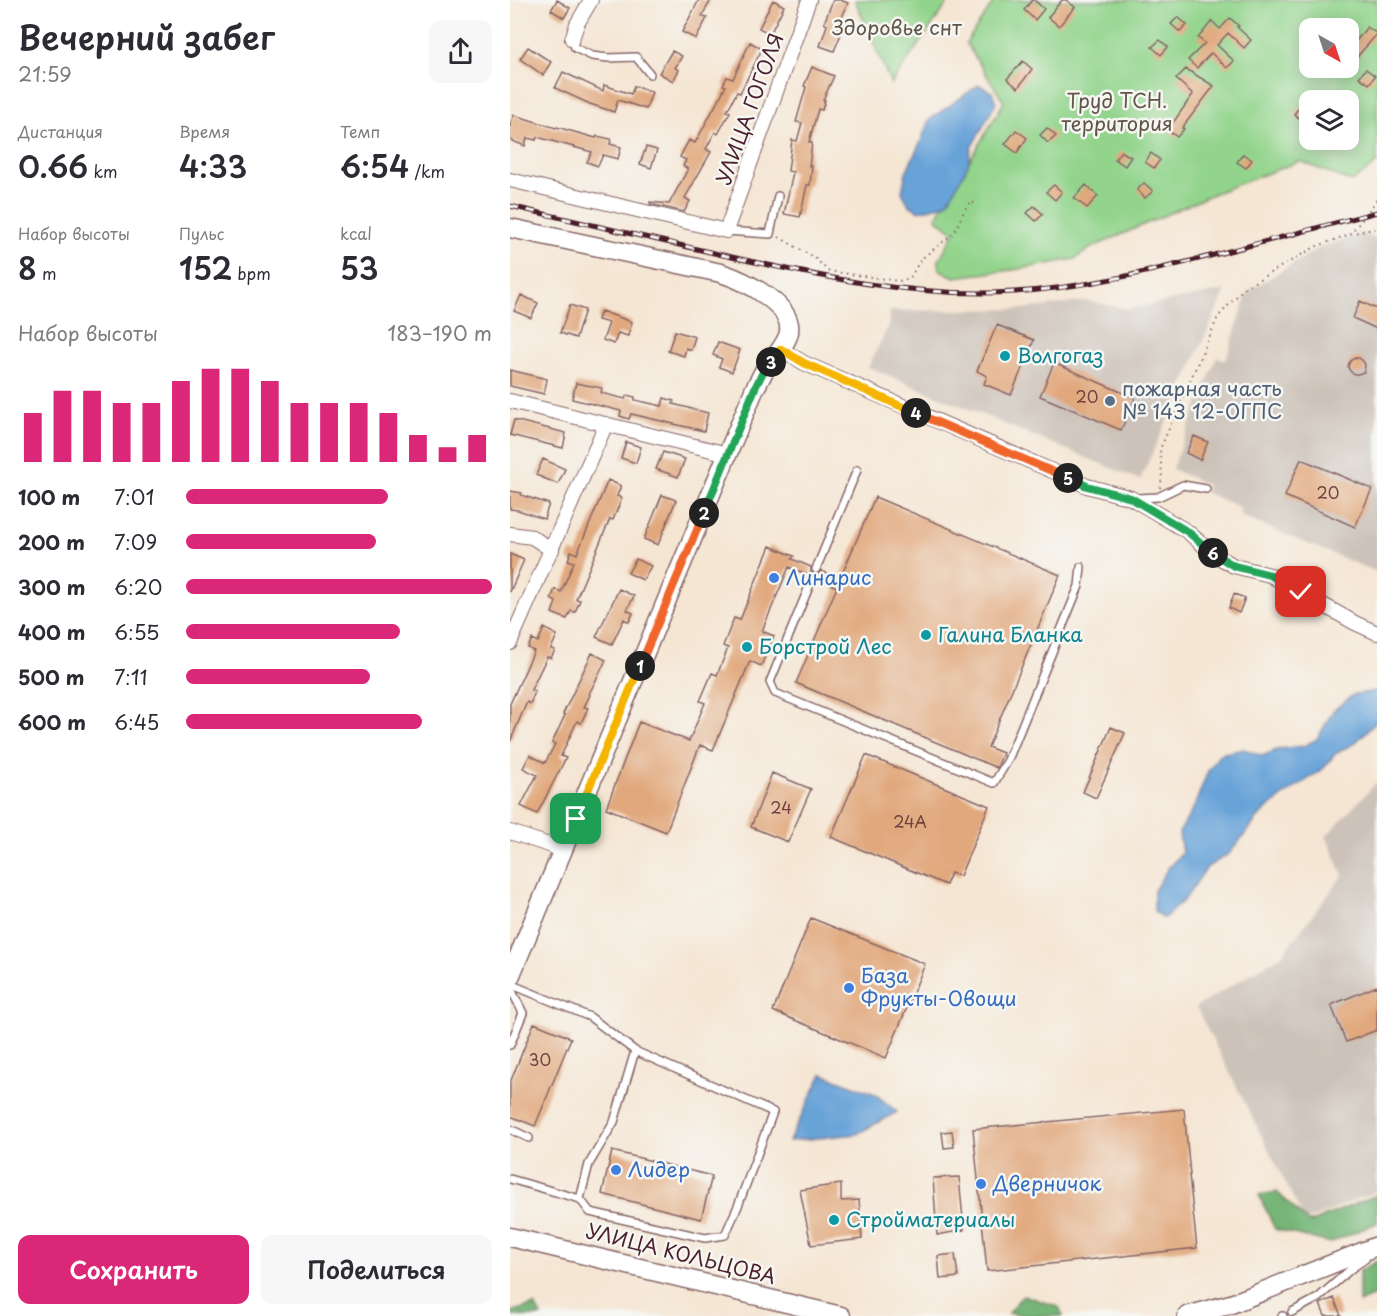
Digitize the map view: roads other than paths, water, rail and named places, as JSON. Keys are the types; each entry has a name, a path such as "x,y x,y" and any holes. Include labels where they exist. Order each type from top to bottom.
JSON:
{"street":[{"path":"572,39 577,24 591,0"},
{"name":"УЛИЦА ГОГОЛЯ","path":"726,231 809,0"},
{"path":"510,180 726,231"},
{"path":"510,228 736,278 766,295 783,311 789,328 788,336 781,349 759,380 510,977"},
{"path":"781,349 804,363 1087,486 1131,498 1188,532 1212,553 1234,566 1270,575 1377,633"},
{"path":"510,401 728,454"},
{"path":"510,644 606,424"},
{"path":"510,534 532,537 552,550"},
{"path":"510,832 564,850"},
{"name":"УЛИЦА КОЛЬЦОВА","path":"510,1237 841,1316"},
{"path":"1187,1316 1231,1304 1377,1247"}],"lane":[{"path":"572,39 575,48 592,56 636,57 650,74"},
{"path":"726,231 770,234 778,196"},
{"path":"816,569 857,470"},
{"path":"1131,498 1158,497 1183,485 1206,489"},
{"path":"813,577 770,682 775,693 994,783 1008,760 1079,586 1082,567"},
{"path":"510,985 523,1013 510,1045"},
{"path":"510,985 590,1017 635,1051 773,1112 725,1235 705,1238 590,1212 579,1199 510,1179"},
{"path":"579,1199 589,1164 614,1122 635,1051"},
{"path":"510,1129 529,1138"},
{"path":"1292,1312 1318,1298 1377,1247"}],"water":[{"path":"979,85 992,92 996,103 971,148 968,165 948,202 919,211 909,205 902,192 906,172 929,120"},
{"path":"1375,691 1377,693 1377,719 1355,743 1335,754 1323,769 1262,813 1229,854 1207,867 1185,899 1164,918 1154,911 1154,891 1168,868 1182,853 1179,833 1194,807 1208,771 1220,754 1244,749 1262,756 1279,749 1304,746 1317,739 1333,711 1353,695"},
{"path":"822,1074 875,1094 897,1112 857,1134 789,1141"}],"railway":[{"path":"510,206 825,277 900,288 976,293 1065,287 1140,273 1377,212"}],"place":[{"name":"Волгогаз","path":"1005,356"},
{"name":"пожарная часть № 143 12-ОГПС","path":"1110,401"},
{"name":"Линарис","path":"774,578"},
{"name":"Галина Бланка","path":"926,635"},
{"name":"Борстрой Лес","path":"747,647"},
{"name":"База Фрукты-Овощи","path":"849,988"},
{"name":"Лидер","path":"616,1170"},
{"name":"Дверничок","path":"981,1184"},
{"name":"Стройматериалы","path":"834,1220"}],"park label":[{"name":"Здоровье снт","path":"897,28"},
{"name":"Труд ТСН. территория","path":"1117,112"}]}
